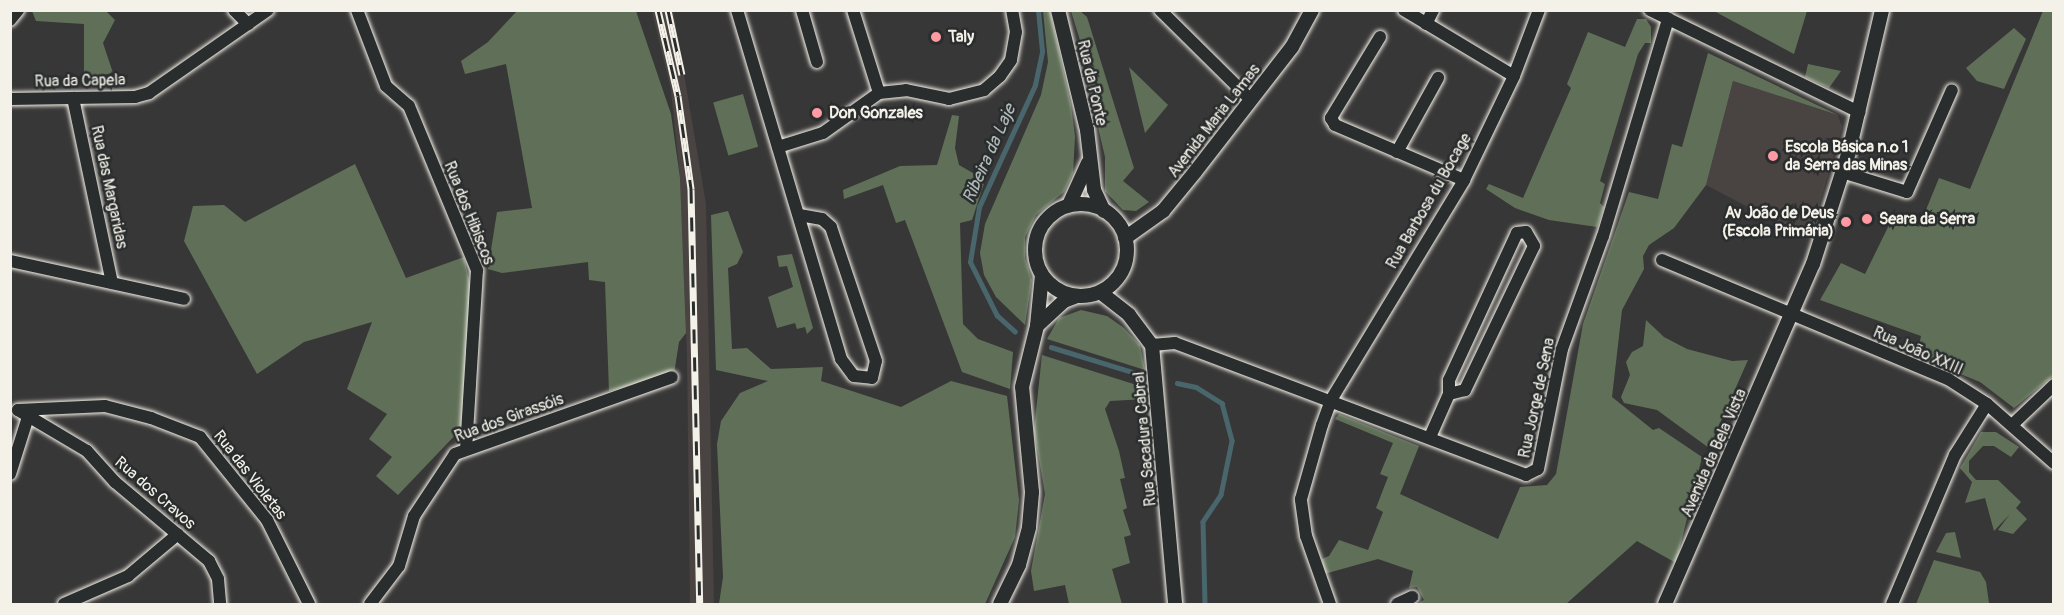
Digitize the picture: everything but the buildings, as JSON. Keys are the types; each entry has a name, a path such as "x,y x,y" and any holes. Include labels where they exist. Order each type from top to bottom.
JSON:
{"street":[{"path":"10,20 18,10"},
{"path":"234,10 248,24"},
{"name":"Rua da Capela","path":"10,99 149,93 268,10"},
{"name":"Rua dos Hibiscos","path":"357,10 386,86 410,106 477,270 466,448"},
{"path":"737,10 842,359 854,376 872,378 876,361 831,227 822,219 799,215"},
{"path":"802,10 817,62"},
{"path":"853,10 879,93"},
{"path":"778,147 823,134 879,93 906,90 949,99 984,90 1000,76 1011,60 1016,32 1012,10"},
{"name":"Rua da Ponte","path":"1058,10 1087,130 1088,163"},
{"path":"1160,10 1251,100"},
{"name":"Avenida Maria Lamas","path":"1125,237 1163,211 1292,47 1312,10"},
{"path":"1404,10 1514,76"},
{"path":"1426,24 1433,10"},
{"name":"Rua Barbosa du Bocage","path":"1330,604 1306,536 1301,499 1331,400 1464,180 1514,76 1539,10"},
{"path":"1650,10 1859,112"},
{"name":"Avenida da Bela Vista","path":"1665,604 1813,264 1859,112 1882,10"},
{"name":"Rua Jorge de Sena","path":"1152,345 1175,343 1526,474 1538,470 1562,349 1603,236 1668,19"},
{"path":"1380,37 1331,118 1335,124 1464,180"},
{"path":"1397,152 1438,78"},
{"path":"1842,172 1907,192 1952,90"},
{"name":"Rua das Margaridas","path":"73,98 112,283"},
{"path":"1069,205 1088,163"},
{"path":"1037,326 1064,301 1100,292 1117,278 1124,266 1125,237 1104,211 1094,190 1088,163"},
{"path":"1000,604 1019,565 1030,519 1031,485 1022,405 1025,366 1037,326 1042,275 1035,252 1040,228 1057,210 1069,205 1087,205 1104,211"},
{"path":"1430,437 1449,393 1449,380 1517,233 1526,232 1533,246 1470,380 1465,390 1449,393"},
{"name":"Rua João XXIII","path":"1662,260 1948,379 1987,404 2054,463"},
{"path":"10,261 184,299"},
{"path":"1042,275 1059,290 1077,296"},
{"path":"1100,292 1129,315 1152,345"},
{"name":"Rua Sacadura Cabral","path":"1152,345 1175,604"},
{"name":"Rua dos Girassóis","path":"370,604 399,566 414,516 455,454 466,448 672,377"},
{"path":"2012,425 2054,385"},
{"path":"1892,604 1955,455 1987,404"},
{"name":"Rua das Violetas","path":"19,412 105,406 151,418 200,437 267,520 309,604"},
{"path":"10,474 19,412"},
{"name":"Rua dos Cravos","path":"19,412 87,452 114,482 178,534 216,570 220,604"},
{"path":"64,604 86,599 128,576 178,534"},
{"path":"1397,604 1412,597"}],"shaded area":[{"path":"652,11 673,11 706,204 714,604 690,604 687,355 680,178 671,90"},
{"name":"Escola Básica n.º 1 da Serra das Minas","path":"1733,81 1838,115 1842,127 1809,239 1706,185"}],"green space":[{"path":"32,11 106,11 115,20 103,43 113,73 84,78 84,24 36,21"},
{"path":"517,11 636,11 671,114 680,178 686,333 679,342 674,374 609,391 605,282 589,280 588,262 502,273 488,269 497,212 532,208 506,64 465,74 461,61 488,42"},
{"path":"1043,11 1050,11 1071,105 1075,137 1073,173 1064,192 1036,215 1025,237 1025,258 1032,280 1025,325 996,297 984,275 980,253 985,224 1041,95 1048,62"},
{"path":"1071,11 1080,11 1087,17 1134,168 1123,181 1149,202 1136,211 1123,210 1105,191 1105,157 1088,83 1091,76"},
{"path":"1714,11 1743,12 1807,11 1794,54"},
{"path":"2043,11 2054,11 2053,376 2014,408 1980,382 1917,356 1921,336 1820,300 1841,263 1865,274 1893,217 1919,227 1939,178 1970,189"},
{"path":"1637,19 1646,19 1651,27 1651,43 1645,43 1638,54 1600,181 1605,184 1600,203 1604,207 1597,227 1549,220 1515,208 1486,189 1489,184 1523,198 1571,88 1567,84 1588,32 1625,47"},
{"path":"2014,28 2026,39 2004,89 1977,81 1966,68"},
{"path":"1708,53 1838,115 1733,81 1706,185 1674,228 1649,245 1643,256 1644,269 1622,310 1612,397 1653,430 1659,428 1702,457 1676,563 1637,541 1566,604 1417,604 1424,600 1417,587 1409,588 1413,571 1378,559 1324,574 1322,559 1329,556 1339,540 1368,550 1383,512 1376,508 1388,477 1380,474 1393,443 1335,419 1339,414 1419,446 1400,494 1498,539 1520,487 1547,485 1556,474 1583,324 1629,192 1658,199 1672,144 1682,147"},
{"path":"1808,64 1841,71 1829,88 1805,77"},
{"path":"1129,67 1168,105 1145,133"},
{"path":"743,94 758,147 728,155 713,103"},
{"path":"952,115 959,116 955,148 959,165 985,180 972,220 960,223 963,324 978,339 1013,352 1010,389 962,372 905,220 896,223 883,185 844,199 843,190 900,166 937,165"},
{"path":"355,164 406,278 464,257 472,293 462,428 398,495 376,476 392,457 369,439 387,414 347,389 372,322 304,342 257,374 184,241 193,206 224,205 245,222"},
{"path":"728,211 743,252 737,264 728,268 732,349 747,348 771,369 823,367 821,381 901,407 951,381 1007,396 1019,500 1015,537 985,604 719,604 723,577 717,444 721,421 740,393 768,381 716,370 711,215"},
{"path":"792,254 813,328 807,334 805,327 797,329 795,323 777,328 768,297 793,287 787,266 779,267 777,256"},
{"path":"1081,310 1107,316 1124,328 1140,345 1145,370 1047,339 1059,318"},
{"path":"1646,320 1664,337 1687,349 1732,361 1748,360 1709,448 1657,410 1624,403 1621,397 1630,375 1626,362 1632,352 1643,346"},
{"path":"1042,355 1146,388 1146,399 1110,401 1105,409 1125,478 1120,479 1127,508 1123,510 1131,535 1124,537 1130,563 1112,569 1122,604 1069,604 1065,585 1034,591 1031,571 1045,494 1034,430"},
{"path":"1981,432 1996,432 2019,447 2011,457 1994,446 1983,446 1969,461 1969,472 1976,480 1998,480 2021,502 2016,508 2027,519 2013,534 1998,530 2010,514 1994,531 1985,498 1965,503 1972,482 1960,468"},
{"path":"1955,532 1961,558 1936,552 1946,533"},
{"path":"1934,560 1980,572 1986,582 1989,603 1916,604"}],"waterway":[{"name":"Ribeira da Laje","path":"1015,332 997,316 970,262 979,207 1035,85 1042,51 1038,10"},
{"path":"1051,347 1139,374"},
{"name":"Ribeira da Laje","path":"1177,383 1196,387 1222,403 1232,441 1221,495 1203,522 1205,604"}],"railway":[{"path":"658,10 678,96 691,189 700,604"},
{"path":"668,10 682,75"}],"place":[{"name":"Taly","path":"936,37"},
{"name":"Don Gonzales","path":"817,113"},
{"name":"Escola Básica n.º 1 da Serra das Minas","path":"1773,156"},
{"name":"Seara da Serra","path":"1867,219"},
{"name":"Av João de Deus (Escola Primária)","path":"1846,222"}]}
